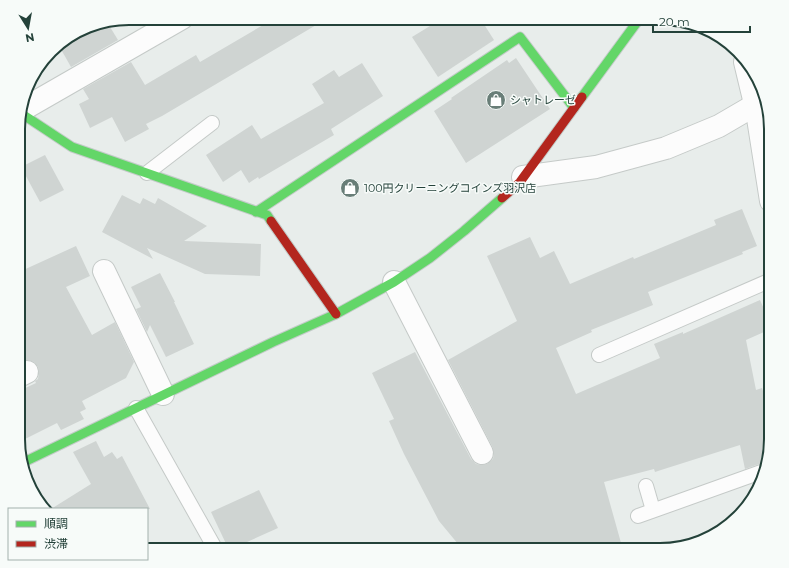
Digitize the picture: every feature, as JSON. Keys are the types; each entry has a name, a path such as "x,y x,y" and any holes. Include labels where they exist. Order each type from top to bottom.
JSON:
{"street":[{"path":"27,112 170,25"},
{"path":"27,460 273,342 336,314 394,282 430,258 506,196 520,182 635,25"},
{"path":"256,212 520,38 574,108"},
{"path":"747,71 764,144"},
{"path":"523,177 596,167 666,148 719,126 755,105"},
{"path":"26,118 72,146 267,215 336,314"},
{"path":"104,271 163,394"},
{"path":"394,282 482,453"}],"lane":[{"path":"147,173 212,123"},
{"path":"598,355 764,283"},
{"path":"136,408 212,543"},
{"path":"638,516 759,473"},
{"path":"646,486 653,510"}],"building":[{"path":"263,25 316,25 146,124 149,129 125,142 112,117 90,128 79,104 89,99 83,89 131,62 145,85 196,55 200,62"},
{"path":"432,25 484,25 494,40 438,77 412,37"},
{"path":"110,27 118,40 71,67 61,50 77,39 95,30"},
{"path":"516,58 550,109 466,163 434,111 507,60 509,63"},
{"path":"362,63 383,96 331,129 334,135 259,179 258,177 249,183 241,170 223,182 206,155 252,125 261,139 324,103 312,84 334,70 339,77"},
{"path":"45,155 64,190 40,202 25,174 25,165"},
{"path":"122,195 140,204 143,198 155,204 158,198 207,226 184,241 261,244 260,276 205,274 147,248 153,259 102,232"},
{"path":"742,209 757,246 742,252 743,254 648,292 653,305 591,330 592,332 556,348 576,394 660,358 654,344 683,332 683,334 760,300 764,309 764,332 746,340 756,390 762,388 764,394 764,446 761,464 745,469 740,445 655,472 654,469 604,482 621,543 457,543 439,521 404,454 389,421 394,419 372,373 415,352 471,459 476,464 487,464 493,459 493,448 448,360 517,321 487,256 530,237 540,258 554,251 570,284 633,257 634,259 716,225 714,220"},
{"path":"76,246 90,276 66,287 92,335 115,322 134,362 126,378 82,401 86,409 80,412 84,419 61,430 57,423 25,439 25,388 36,383 35,381 38,379 39,372 38,367 34,362 26,360 25,358 25,269"},
{"path":"160,273 194,344 166,357 150,325 147,332 136,309 141,307 131,287"},
{"path":"96,441 104,457 112,452 117,459 122,456 150,509 53,508 91,484 73,452"},
{"path":"259,490 278,528 245,543 226,543 211,512"}],"traffic: fast":[{"path":"582,97 635,25"},
{"path":"256,212 520,37 574,108"},
{"path":"26,117 72,147 267,215 271,221"},
{"path":"27,461 273,342 336,314 394,282 430,258 502,198"}],"traffic: jam":[{"path":"502,198 520,182 582,97"},
{"path":"271,221 336,314"}],"place":[{"name":"シャトレーゼ","path":"496,100"},
{"name":"100円クリーニングコインズ羽沢店","path":"350,188"}]}
